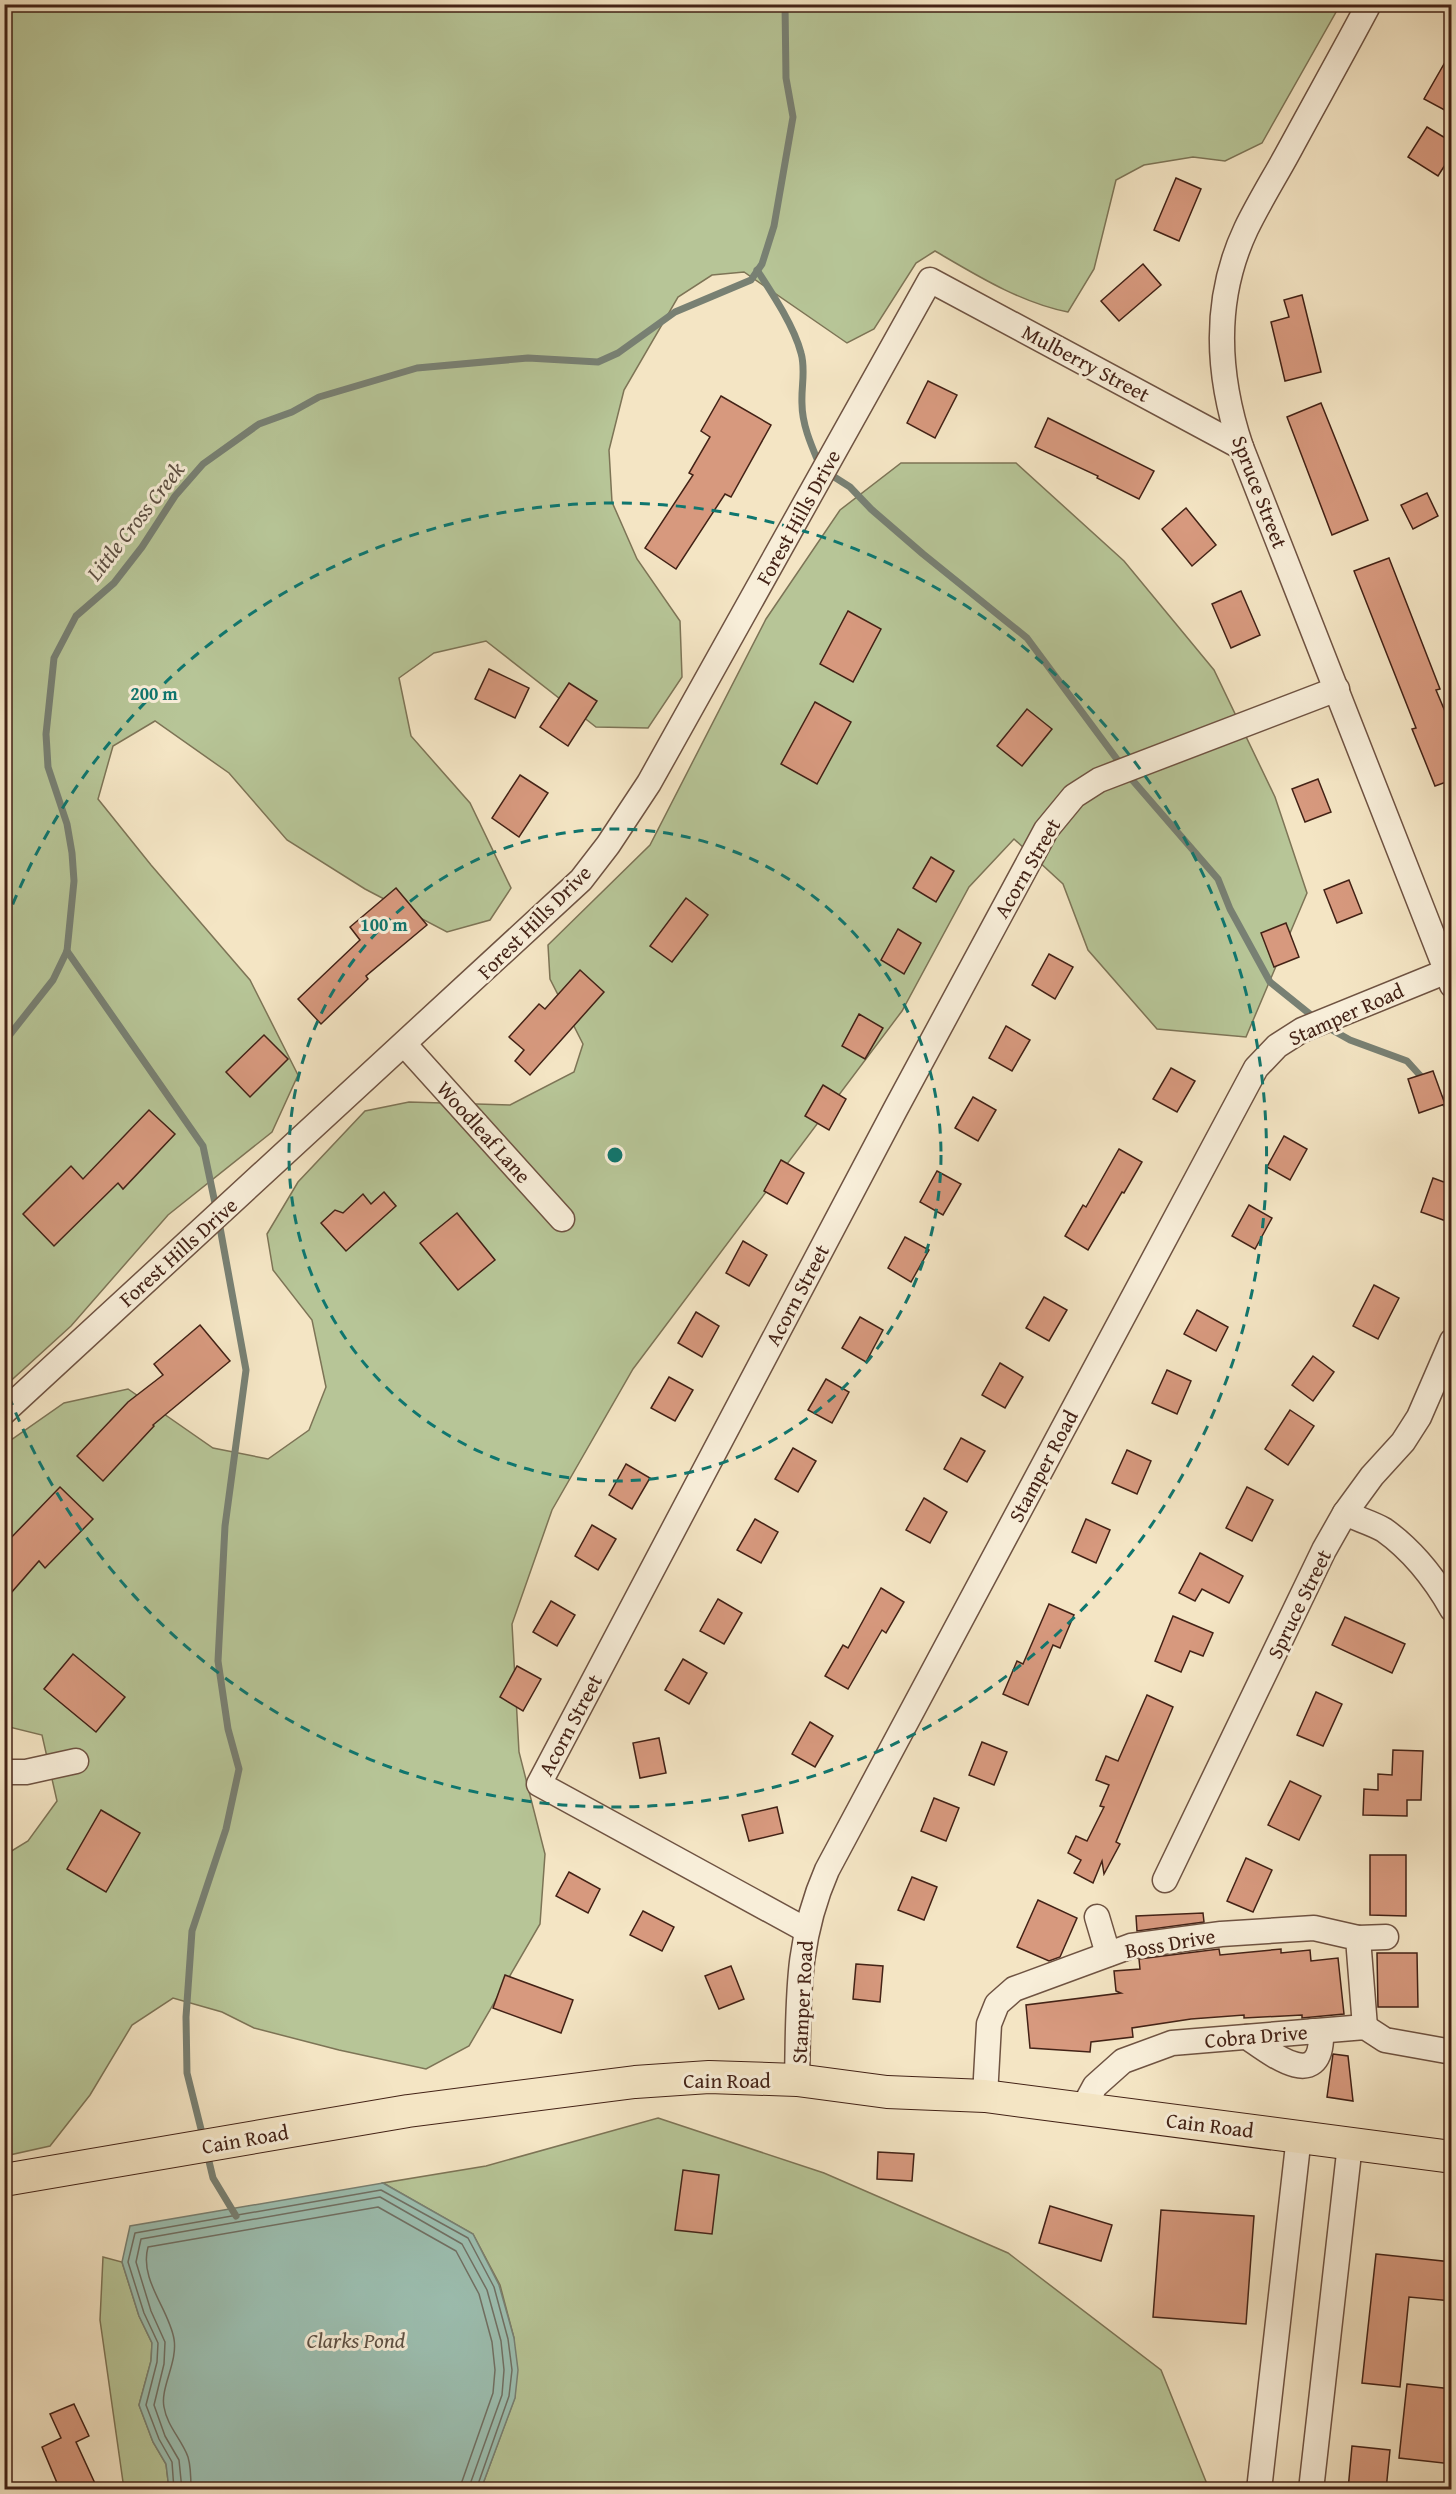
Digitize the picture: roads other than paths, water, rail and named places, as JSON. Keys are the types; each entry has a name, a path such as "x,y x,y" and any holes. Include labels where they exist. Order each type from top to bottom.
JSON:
{"main road":[{"name":"Cain Road","path":"4,2180 408,2111 634,2082 709,2077 797,2080 887,2092 985,2096 1452,2157"}],"street":[{"name":"Spruce Street","path":"1369,4 1246,229 1235,257 1222,315 1222,359 1227,399 1241,447 1450,975"},
{"name":"Mulberry Street","path":"930,280 1241,447"},
{"name":"Forest Hills Drive","path":"4,1412 560,902 608,845 650,783 930,280"},
{"name":"Acorn Street","path":"806,1930 539,1784 895,1110 1046,830 1063,806 1099,780 1337,689"},
{"name":"Stamper Road","path":"797,2080 801,1960 806,1930 827,1870 1256,1068 1277,1046 1302,1030 1450,975"},
{"name":"Woodleaf Lane","path":"405,1045 562,1219"},
{"name":"Spruce Street","path":"1165,1880 1324,1551 1345,1513 1372,1476 1403,1442 1419,1417 1452,1341"},
{"path":"1345,1513 1383,1530 1406,1549 1426,1570 1452,1609"},
{"path":"4,1772 26,1772 76,1761"},
{"path":"1097,1917 1108,1954"},
{"name":"Boss Drive","path":"985,2096 988,2024 997,2004 1014,1989 1131,1946 1221,1934 1314,1928 1358,1938 1386,1937"},
{"path":"1358,1938 1365,2027 1385,2040 1452,2052"},
{"name":"Cobra Drive","path":"1082,2110 1095,2086 1123,2061 1173,2043 1365,2027"},
{"path":"1247,2037 1287,2063 1308,2065 1315,2061 1320,2051 1321,2040 1313,2031"},
{"path":"1259,2490 1299,2136"},
{"path":"1311,2490 1350,2144"}],"water":[{"name":"Clarks Pond","path":"383,2183 473,2234 499,2285 514,2338 518,2370 515,2398 481,2489 169,2489 166,2464 153,2442 139,2405 151,2361 152,2343 139,2316 122,2262 130,2226"}],"waterway":[{"name":"Little Cross Creek","path":"4,1042 53,980 67,951 74,881 72,853 67,824 48,767 46,734 54,658 76,616 114,583 142,547 175,496 203,464 259,424 292,412 319,397 417,368 528,358 598,362 618,353 675,312 751,280 762,264 774,226 793,117 786,78 785,4"},
{"path":"757,270 782,310 798,343 803,366 802,412 808,436 820,466"},
{"path":"828,473 850,487 871,509 923,554 1027,638 1122,766"},
{"path":"1128,775 1218,879 1230,909 1270,982 1316,1019"},
{"path":"67,951 203,1146 216,1208"},
{"path":"1325,1026 1350,1040 1407,1061 1426,1082"},
{"path":"1439,1097 1452,1111"},
{"path":"203,2137 187,2073 186,2017 192,1931 226,1829 239,1769 228,1729 218,1661 225,1526 246,1370 219,1222"},
{"path":"207,2153 213,2178 236,2216"}]}
